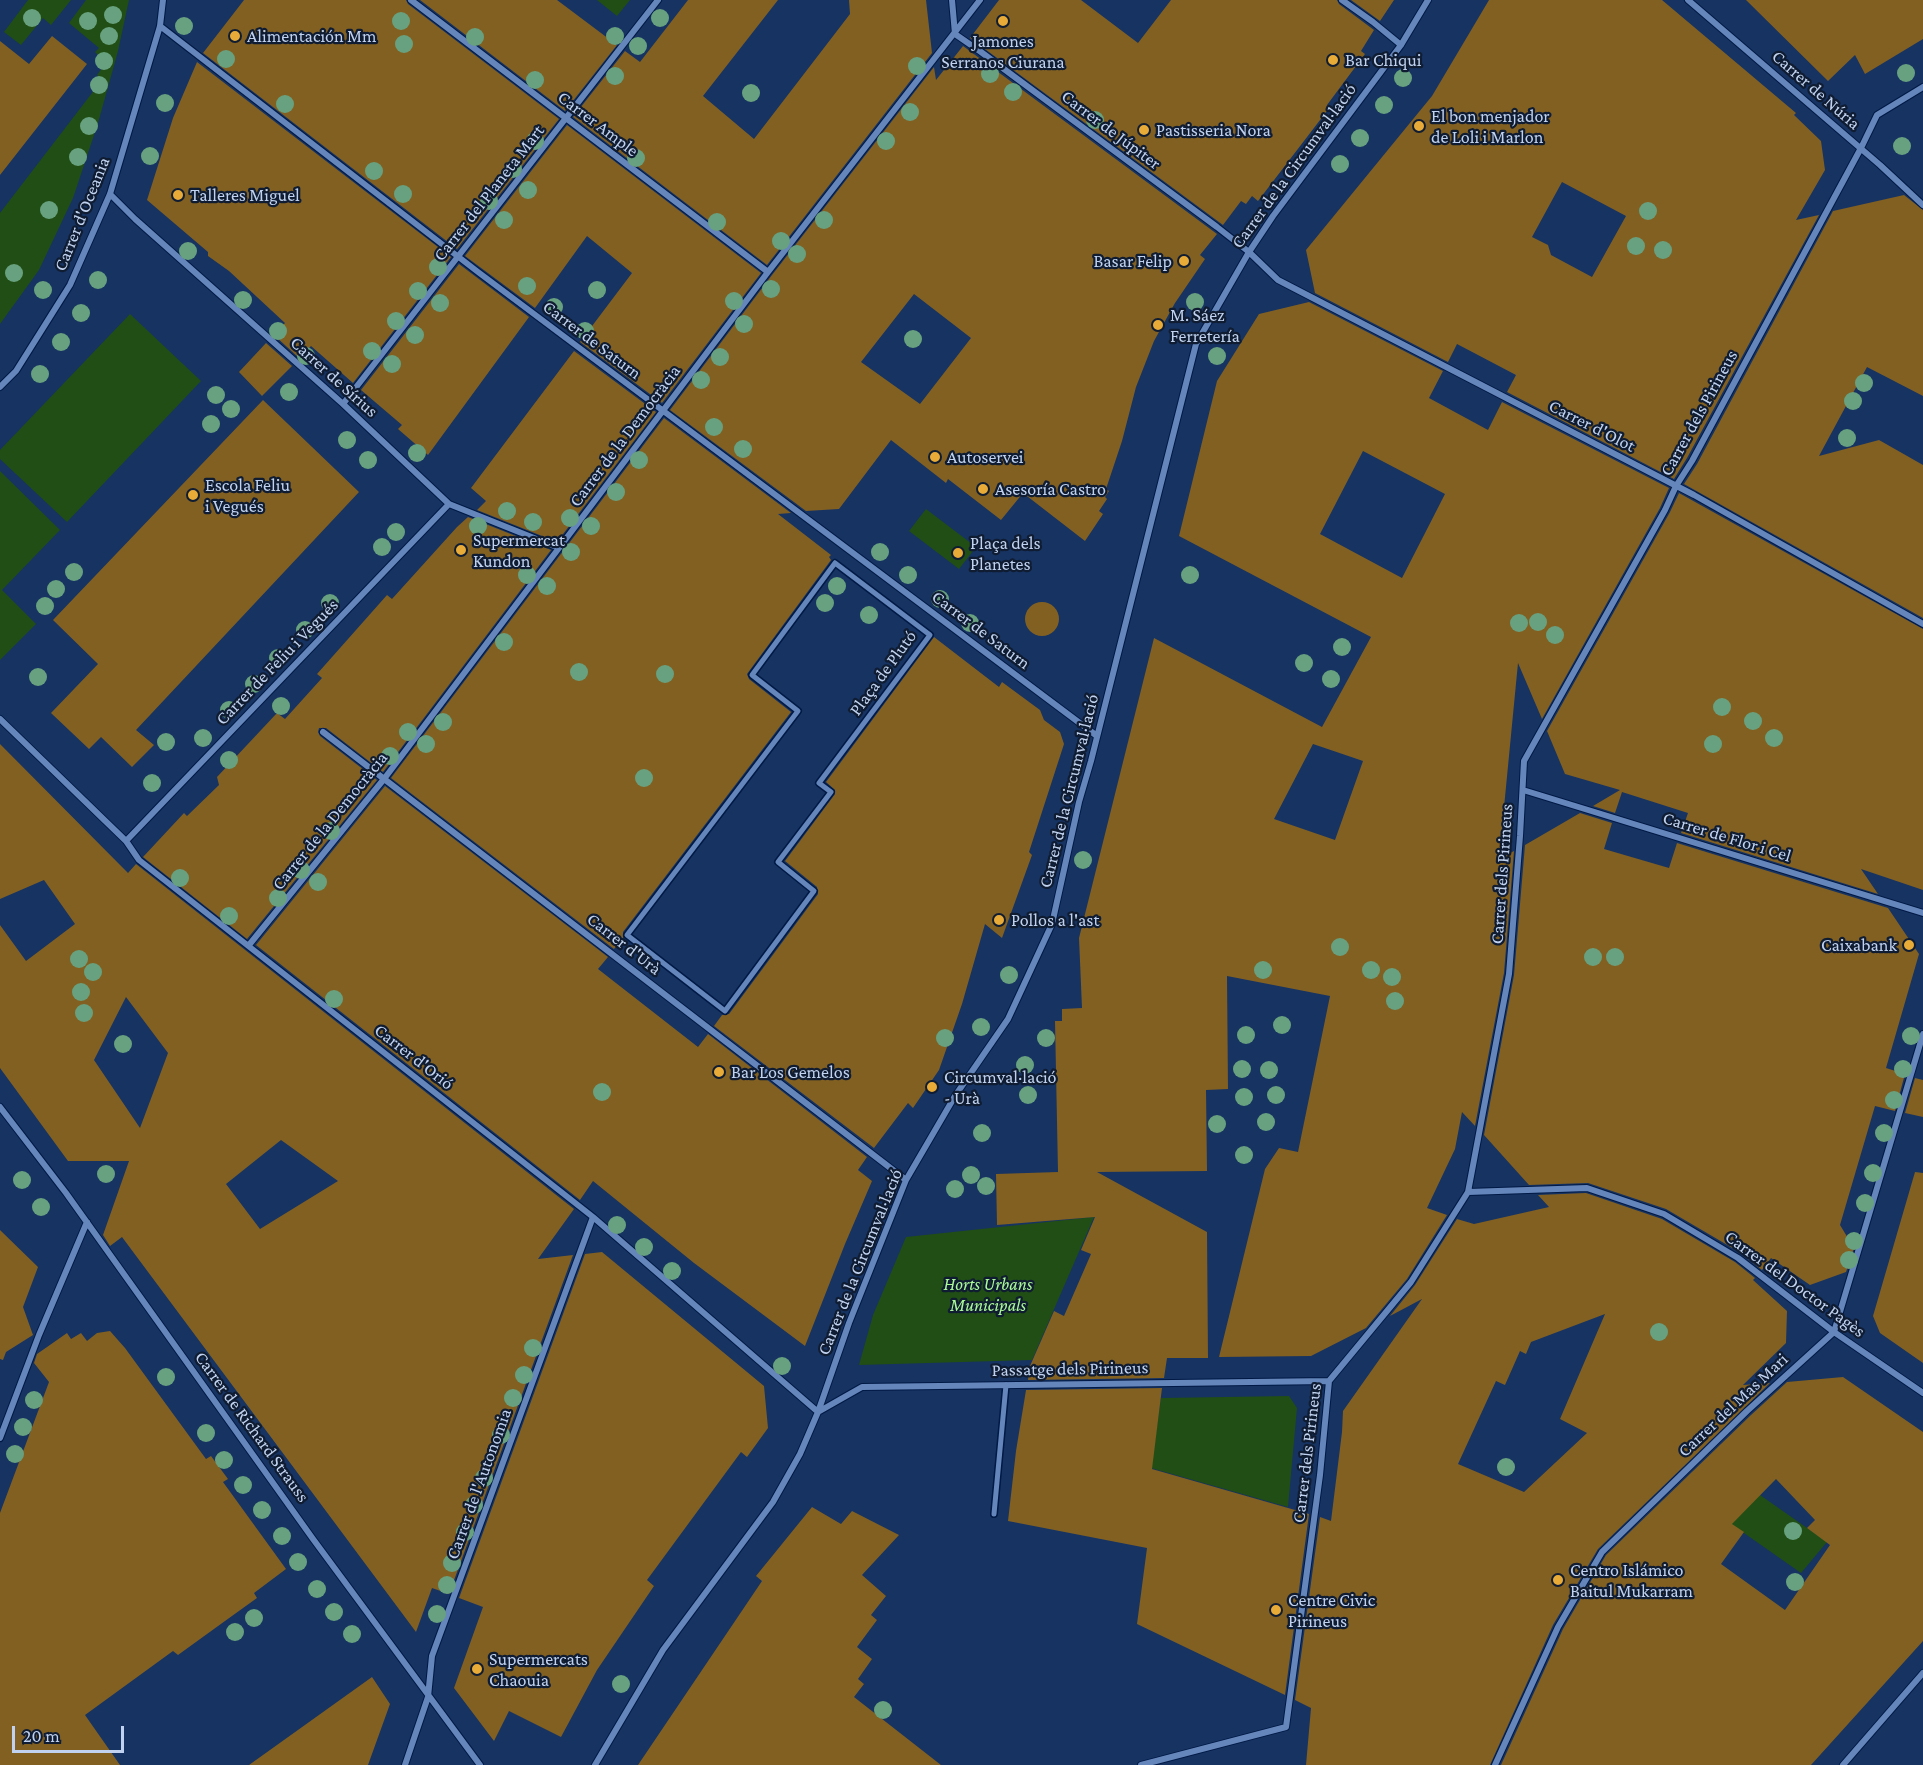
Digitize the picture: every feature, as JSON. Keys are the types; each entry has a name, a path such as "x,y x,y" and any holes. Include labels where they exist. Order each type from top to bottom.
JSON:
{"street":[{"name":"Carrer d'Oceania","path":"0,387 16,371 70,285 110,194 160,26 163,0"},
{"name":"Carrer Ample","path":"411,0 768,272"},
{"name":"Carrer del Planeta Mart","path":"343,404 658,0"},
{"path":"952,0 955,34"},
{"name":"Carrer de la Democràcia","path":"249,945 384,779 768,272 980,0"},
{"path":"1342,0 1401,45"},
{"name":"Carrer de la Circumval·lació","path":"595,1765 663,1650 773,1502 800,1454 906,1180 956,1096 1008,1019 1052,924 1080,802 1197,344 1249,252 1285,199 1401,45 1428,0"},
{"name":"Carrer de Núria","path":"1688,0 1861,148 1923,205"},
{"name":"Carrer de Saturn","path":"160,26 662,412 1097,736"},
{"name":"Carrer de Júpiter","path":"955,34 1249,252"},
{"name":"Carrer dels Pirineus","path":"1141,1765 1286,1727 1320,1475 1329,1381 1411,1282 1468,1192 1509,974 1524,761 1692,461 1877,115 1923,87"},
{"name":"Carrer de Sírius","path":"110,194 135,219 343,404 449,504 559,548"},
{"name":"Carrer d'Olot","path":"1249,252 1278,280 1676,486 1923,624"},
{"name":"Carrer de Feliu i Vegués","path":"126,841 449,504"},
{"name":"Plaça de Plutó","path":"835,563 930,635 819,783 831,792 778,862 814,891 725,1011 627,935 798,711 752,675 835,563"},
{"name":"Carrer d'Orió","path":"0,719 126,841 139,860 592,1217 818,1412"},
{"name":"Carrer d'Urà","path":"323,732 906,1180"},
{"name":"Carrer de Flor i Cel","path":"1522,790 1923,913"},
{"path":"1834,1332 1923,1034"},
{"name":"Carrer de Richard Strauss","path":"0,1107 87,1222 428,1697 480,1765"},
{"name":"Carrer del Doctor Pagès","path":"1468,1192 1587,1188 1664,1214 1738,1258 1834,1332 1923,1393"},
{"name":"Carrer de l'Autonomia","path":"405,1765 428,1697 432,1656 592,1217"},
{"path":"0,1438 39,1335 87,1222"},
{"name":"Carrer del Mas Mari","path":"1495,1765 1558,1627 1602,1552 1747,1411 1834,1332"},
{"name":"Passatge dels Pirineus","path":"818,1412 862,1387 1329,1381"},
{"path":"994,1514 1006,1385"},
{"path":"1843,1765 1923,1673"},
{"path":"1849,1759 1854,1765"}],"green space":[{"path":"28,0 71,0 51,25 43,18 21,45 4,32"},
{"path":"86,0 129,0 118,51 98,123 73,198 39,270 0,324 0,213 102,80 97,75 102,68 96,63 100,57 95,52 99,48 69,23"},
{"path":"597,0 630,0 617,16"},
{"path":"130,314 201,381 67,522 0,459 0,450"},
{"path":"0,471 60,530 2,590 36,624 0,660"},
{"path":"926,509 976,547 959,569 909,531"},
{"name":"Horts Urbans Municipals","path":"1094,1217 1032,1360 859,1365 873,1315 906,1237"},
{"path":"1289,1396 1297,1408 1288,1507 1151,1468 1161,1398"},
{"path":"1723,1469 1827,1542 1801,1573 1694,1498"}],"building":[{"path":"244,0 406,0 408,4 559,119 457,249 203,53"},
{"path":"420,0 557,0 617,45 565,111"},
{"path":"688,0 778,0 703,96 754,139 850,14 849,0 926,0 932,53 767,265 573,117 625,51 640,62"},
{"path":"999,0 1081,0 1138,43 1171,0 1337,0 1339,4 1374,30 1361,51 1365,54 1327,105 1330,107 1258,201 1252,196 1246,204 1241,201 1223,225 970,38"},
{"path":"1351,0 1394,0 1380,21"},
{"path":"1489,0 1662,0 1796,113 1794,115 1821,141 1825,170 1796,220 1819,215 1674,479 1507,392 1516,375 1457,344 1448,362 1315,293 1306,250 1432,96","holes":["1562,182 1626,216 1592,277 1551,255 1548,245 1532,237"]},
{"path":"1746,0 1923,0 1923,39 1865,74 1855,55 1828,81"},
{"path":"52,36 87,64 0,175 0,41 29,64"},
{"path":"963,46 1217,234 1200,255 1205,259 1175,303 1154,341 1136,387 1122,441 1106,489 1109,491 1105,497 1107,499 1099,511 1103,514 1085,541 1023,493 1001,520 948,479 946,483 891,440 839,509 806,511 670,410 934,67 936,80","holes":["914,294 971,338 920,404 861,362"]},
{"path":"197,62 451,257 353,383 311,346 299,358 274,335 285,323 147,200 173,118"},
{"path":"567,125 761,273 662,403 580,342 632,273 587,236 535,308 465,256"},
{"path":"1904,195 1923,210 1923,396 1867,367 1819,456 1879,440 1923,465 1923,618 1684,484 1697,464 1833,211"},
{"path":"459,264 529,317 428,455 398,429 402,425 361,390"},
{"path":"1309,302 1443,371 1429,398 1488,430 1502,402 1669,488 1542,719 1518,663 1499,859 1514,851 1504,973 1475,1126 1462,1112 1455,1149 1427,1208 1447,1215 1407,1279 1366,1328 1311,1356 1219,1357 1265,1169 1279,1148 1298,1152 1330,996 1227,976 1228,1089 1206,1090 1207,1171 1097,1172 1207,1232 1208,1358 1167,1358 1164,1378 1028,1380 1030,1366 1054,1311 1064,1316 1091,1254 1081,1250 1095,1217 997,1225 996,1174 1058,1172 1055,1021 1062,1021 1062,1009 1082,1008 1079,938 1154,638 1322,727 1371,637 1179,536 1217,381 1259,314","holes":["1363,451 1445,494 1402,578 1320,534","1313,744 1363,761 1335,840 1274,819"]},
{"path":"266,343 292,366 262,396 239,372"},
{"path":"574,351 656,412 557,542 477,510 486,501 471,488"},
{"path":"263,400 359,492 136,730 154,745 132,767 101,737 89,749 51,713 98,664 53,620"},
{"path":"664,418 791,513 778,514 831,555 829,557 831,560 747,674 749,679 791,712 623,932 623,938 614,949 391,778"},
{"path":"1679,493 1923,629 1923,890 1861,869 1878,894 1681,833 1688,813 1622,792 1615,813 1593,806 1620,790 1565,774 1547,731"},
{"path":"468,517 551,550 383,772 326,728 319,728 320,736 377,780 247,939 143,857 184,813 187,816 219,785 217,777 277,713 285,719 322,678 317,674 387,595 392,599"},
{"path":"1042,602 1054,607 1059,619 1054,631 1042,636 1030,631 1025,619 1030,607"},
{"path":"934,637 999,687 1002,682 1040,710 1044,720 1060,732 1064,744 1029,852 1032,855 1002,938 985,924 962,1004 939,1070 913,1108 908,1103 874,1148 714,1026 722,1015 729,1014 818,894 817,887 785,861 835,794 835,790 826,782"},
{"path":"0,744 128,873 136,864 574,1209 538,1259 573,1255 449,1594 432,1588 416,1632 122,1237 110,1246 103,1235 129,1161 68,1161 0,1068 0,925 26,961 75,924 44,880 0,899","holes":["126,997 168,1053 140,1128 94,1060","281,1140 338,1181 260,1229 226,1184"]},
{"path":"385,786 608,957 598,969 698,1047 708,1034 867,1157 858,1170 872,1181 805,1346 694,1263 593,1181 580,1200 256,945"},
{"path":"1580,813 1612,823 1604,849 1669,868 1677,843 1888,908 1919,954 1886,1068 1905,1074 1895,1111 1875,1106 1840,1225 1854,1248 1846,1272 1810,1285 1771,1258 1762,1270 1741,1253 1666,1209 1588,1183 1529,1185 1484,1135 1514,975 1525,845"},
{"path":"1915,1078 1923,1080 1923,1117 1905,1113"},
{"path":"1915,1172 1923,1173 1923,1363 1880,1333 1873,1316"},
{"path":"1586,1193 1662,1219 1735,1262 1755,1278 1753,1280 1787,1311 1786,1343 1743,1385 1770,1383 1598,1549 1553,1625 1490,1765 1306,1765 1311,1708 1295,1700 1320,1517 1331,1521 1343,1411 1422,1299 1390,1316 1415,1285 1457,1219 1474,1224 1549,1207 1538,1195","holes":["1605,1314 1560,1419 1587,1433 1524,1492 1458,1464 1496,1381 1505,1385 1520,1351 1526,1354 1531,1342"]},
{"path":"0,1230 38,1267 23,1307 33,1335 6,1352 3,1360 0,1359"},
{"path":"602,1252 764,1386 768,1428 747,1457 741,1452 647,1580 654,1586 597,1670 561,1737 509,1711 494,1741 454,1688 483,1607 459,1598 585,1254"},
{"path":"110,1331 206,1459 211,1456 228,1479 223,1482 286,1569 254,1593 257,1598 178,1655 173,1651 85,1715 120,1765 0,1765 0,1513 49,1382 34,1363 37,1354 67,1333 71,1339 81,1333 87,1341 97,1333"},
{"path":"1843,1377 1923,1432 1923,1641 1811,1765 1501,1765 1563,1629 1606,1555 1787,1382","holes":["1776,1479 1815,1520 1807,1528 1830,1545 1785,1610 1721,1564 1744,1532 1732,1524"]},
{"path":"1162,1388 1152,1469 1309,1514 1285,1695 1137,1624 1147,1548 1008,1521 1026,1390"},
{"path":"812,1507 841,1524 852,1511 899,1535 862,1575 886,1596 871,1615 877,1620 857,1647 872,1659 858,1679 864,1684 854,1697 941,1765 638,1765 762,1581 756,1576"},
{"path":"372,1677 390,1704 368,1765 249,1765"}],"place":[{"name":"Jamones Serranos Ciurana","path":"1003,21"},
{"name":"Alimentación Mm","path":"235,36"},
{"name":"Bar Chiqui","path":"1333,60"},
{"name":"El bon menjador de Loli i Marlon","path":"1419,126"},
{"name":"Pastisseria Nora","path":"1144,130"},
{"name":"Talleres Miguel","path":"178,195"},
{"name":"Basar Felip","path":"1184,261"},
{"name":"M. Sáez Ferretería","path":"1158,325"},
{"name":"Autoservei","path":"935,457"},
{"name":"Asesoría Castro","path":"983,489"},
{"name":"Escola Feliu i Vegués","path":"193,495"},
{"name":"Supermercat Kundon","path":"461,550"},
{"name":"Plaça dels Planetes","path":"958,553"},
{"name":"Pollos a l'ast","path":"999,920"},
{"name":"Caixabank","path":"1909,945"},
{"name":"Bar Los Gemelos","path":"719,1072"},
{"name":"Circumval·lació - Urà","path":"932,1087"},
{"name":"Centro Islámico Baitul Mukarram","path":"1558,1580"},
{"name":"Centre Civic Pirineus","path":"1276,1610"},
{"name":"Supermercats Chaouia","path":"477,1669"}]}
